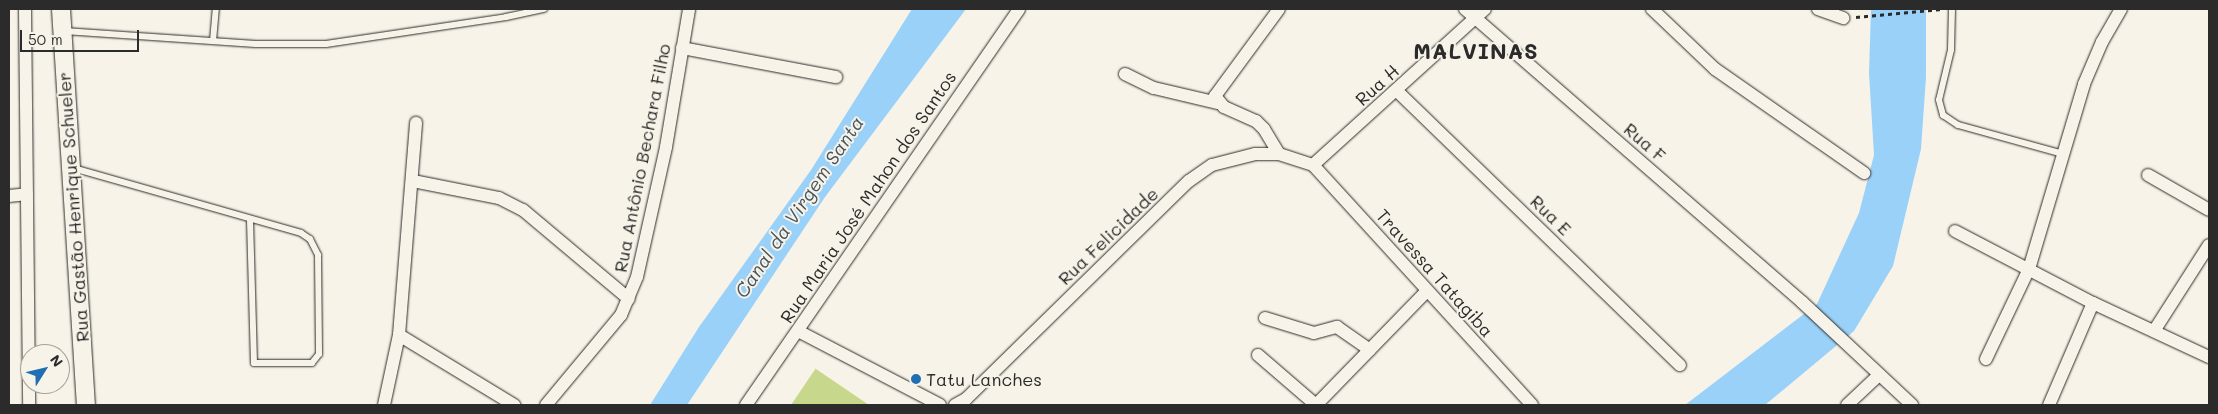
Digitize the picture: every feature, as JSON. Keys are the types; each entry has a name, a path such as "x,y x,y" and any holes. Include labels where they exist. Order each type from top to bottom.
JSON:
{"main road":[{"name":"Rua Gastão Henrique Schueler","path":"61,9 86,405"}],"street":[{"path":"25,9 29,405"},
{"name":"Rua Antônio Bechara Filho","path":"546,405 621,315 637,277 666,147 689,9"},
{"name":"Rua Maria José Mahon dos Santos","path":"746,405 1019,9"},
{"path":"1218,103 1215,96 1217,89 1279,9"},
{"name":"Rua F","path":"1465,9 1802,302 1912,405"},
{"name":"Rua H","path":"1313,164 1397,91 1485,9"},
{"path":"1652,9 1715,69 1864,173"},
{"path":"1818,9 1843,18"},
{"path":"1986,359 2029,269 2084,84 2102,42 2121,9"},
{"path":"682,48 836,77"},
{"path":"1125,74 1154,88 1218,103 1256,121 1264,129 1279,154"},
{"name":"Rua E","path":"1397,91 1680,365"},
{"path":"384,405 399,336 413,181 416,123"},
{"name":"Rua Felicidade","path":"955,405 966,399 1189,181 1212,166 1233,158 1279,154 1313,164"},
{"name":"Travessa Tatagiba","path":"1313,164 1531,405"},
{"path":"2148,174 2209,210"},
{"path":"413,181 500,198 523,210 629,299"},
{"path":"9,196 28,194"},
{"path":"1955,231 2092,303 2209,357"},
{"path":"2154,331 2209,245"},
{"path":"1258,355 1316,405 1427,291"},
{"path":"2049,405 2092,303"},
{"path":"1265,318 1314,333 1337,326 1370,350"},
{"path":"798,331 940,405"},
{"path":"399,336 514,405"},
{"path":"1847,405 1879,375"}],"lane":[{"path":"213,41 216,9"},
{"path":"62,31 213,41 326,44 506,17 544,9"},
{"path":"1952,9 1951,50 1939,100 1943,115 1958,125 2063,154"},
{"path":"70,167 250,221 301,233 315,246 318,255 319,354 312,363 254,363 250,221"}],"path":[{"path":"1843,18 1947,9"}],"green space":[{"path":"816,369 869,405 791,405"}],"water":[{"name":"Canal da Virgem Santa","path":"912,9 966,9 825,197 687,405 650,405 699,327 811,170"},
{"path":"1871,9 1926,9 1926,77 1921,149 1893,266 1854,331 1765,405 1685,405 1817,304 1859,213 1874,155 1869,73"}],"place":[{"name":"Tatu Lanches","path":"916,379"}],"district":[{"name":"MALVINAS","path":"1476,51"}]}
